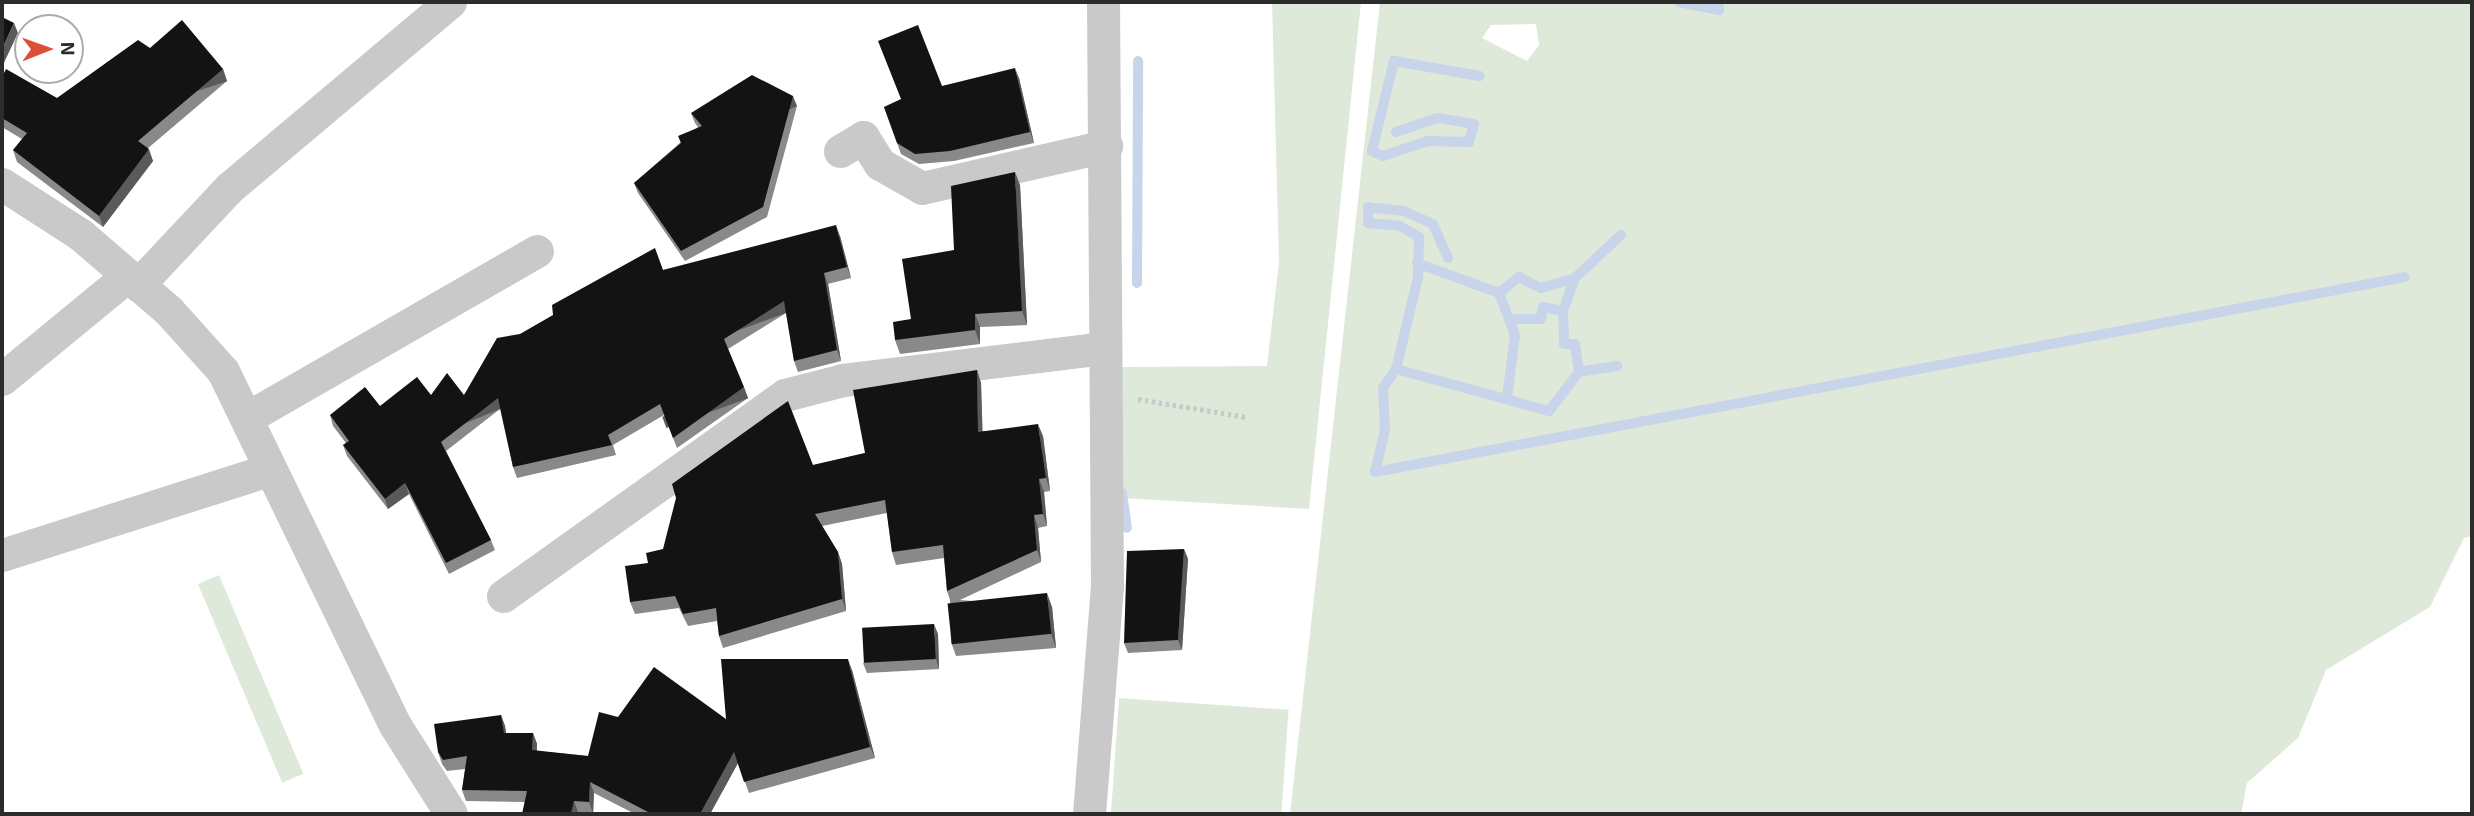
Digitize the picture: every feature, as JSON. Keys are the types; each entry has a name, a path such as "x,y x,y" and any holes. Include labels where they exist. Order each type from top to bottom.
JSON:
{"street":[{"path":"2,379 132,282 229,188 450,2"},
{"path":"1089,814 1107,587 1104,2"},
{"path":"840,151 863,137 880,164 922,188 1106,146"},
{"path":"2,184 81,235 223,371 250,416 268,470 394,725 451,814"},
{"path":"250,416 537,251"},
{"path":"503,596 785,395 843,380 1105,348"},
{"path":"2,555 268,470"}],"path":[{"path":"1106,394 1247,417"}],"green space":[{"path":"1272,2 1361,2 1309,509 1122,498 1121,367 1267,366 1279,262"},
{"path":"1380,2 2472,2 2472,536 2464,538 2430,607 2326,670 2298,738 2247,783 2241,814 1290,814","holes":["1536,24 1539,45 1527,61 1482,38 1491,25"]},
{"path":"219,575 303,774 282,783 198,584"},
{"path":"1119,698 1289,710 1281,814 1111,814"}],"building":[{"path":"2,17 14,23 2,49"},
{"path":"182,20 223,69 138,141 149,149 99,216 13,150 27,133 2,118 2,77 6,69 14,74 14,84 32,84 57,98 77,84 84,84 84,79 138,40 150,48"},
{"path":"918,25 942,86 1015,68 1030,132 950,151 915,154 897,143 884,107 901,99 878,41"},
{"path":"752,75 793,96 763,207 681,251 634,183 681,143 678,136 702,126 691,113"},
{"path":"1015,172 1022,311 975,314 975,330 895,340 893,322 911,319 902,259 954,250 951,186"},
{"path":"836,225 847,267 824,273 837,350 794,361 784,301 724,339 744,387 673,438 660,404 608,435 612,445 513,467 498,398 441,442 491,540 446,563 405,483 385,499 343,445 349,441 330,415 365,387 380,406 417,377 431,395 447,373 464,395 497,338 520,334 553,315 552,305 655,248 663,270"},
{"path":"977,370 978,432 1038,424 1046,478 1039,479 1043,514 1034,515 1037,550 947,591 943,545 892,552 885,500 815,514 838,552 842,599 719,636 716,608 683,614 675,596 630,602 625,566 648,563 646,553 663,549 676,498 672,484 788,401 813,465 865,453 853,390"},
{"path":"1184,549 1178,640 1124,643 1127,551"},
{"path":"1047,593 1051,634 952,644 948,603"},
{"path":"934,624 936,659 864,663 862,628"},
{"path":"721,659 848,659 870,747 744,782 734,752 700,814 652,814 590,782 589,802 574,801 571,814 522,814 527,791 462,790 467,756 443,760 438,752 434,724 501,715 504,733 533,733 532,750 588,756 599,712 618,717 654,667 726,719"}],"waterway":[{"path":"1679,2 1719,10 1718,2"},
{"path":"1137,283 1138,61"},
{"path":"1396,132 1437,118 1474,124 1469,142 1428,141 1383,156 1372,151 1394,61 1480,76"},
{"path":"1448,258 1433,224 1404,211 1368,207 1368,223 1400,226 1419,237 1418,277 1396,369 1383,388 1385,430 1375,472 2405,277"},
{"path":"1499,293 1519,277 1541,288 1575,278 1621,235"},
{"path":"1417,263 1499,293 1515,335 1507,398"},
{"path":"1575,278 1563,311 1564,344 1575,344 1579,372"},
{"path":"1509,319 1541,319 1543,307 1563,311"},
{"path":"1396,369 1549,411 1579,372 1618,366"},
{"path":"1122,493 1127,528"}]}
